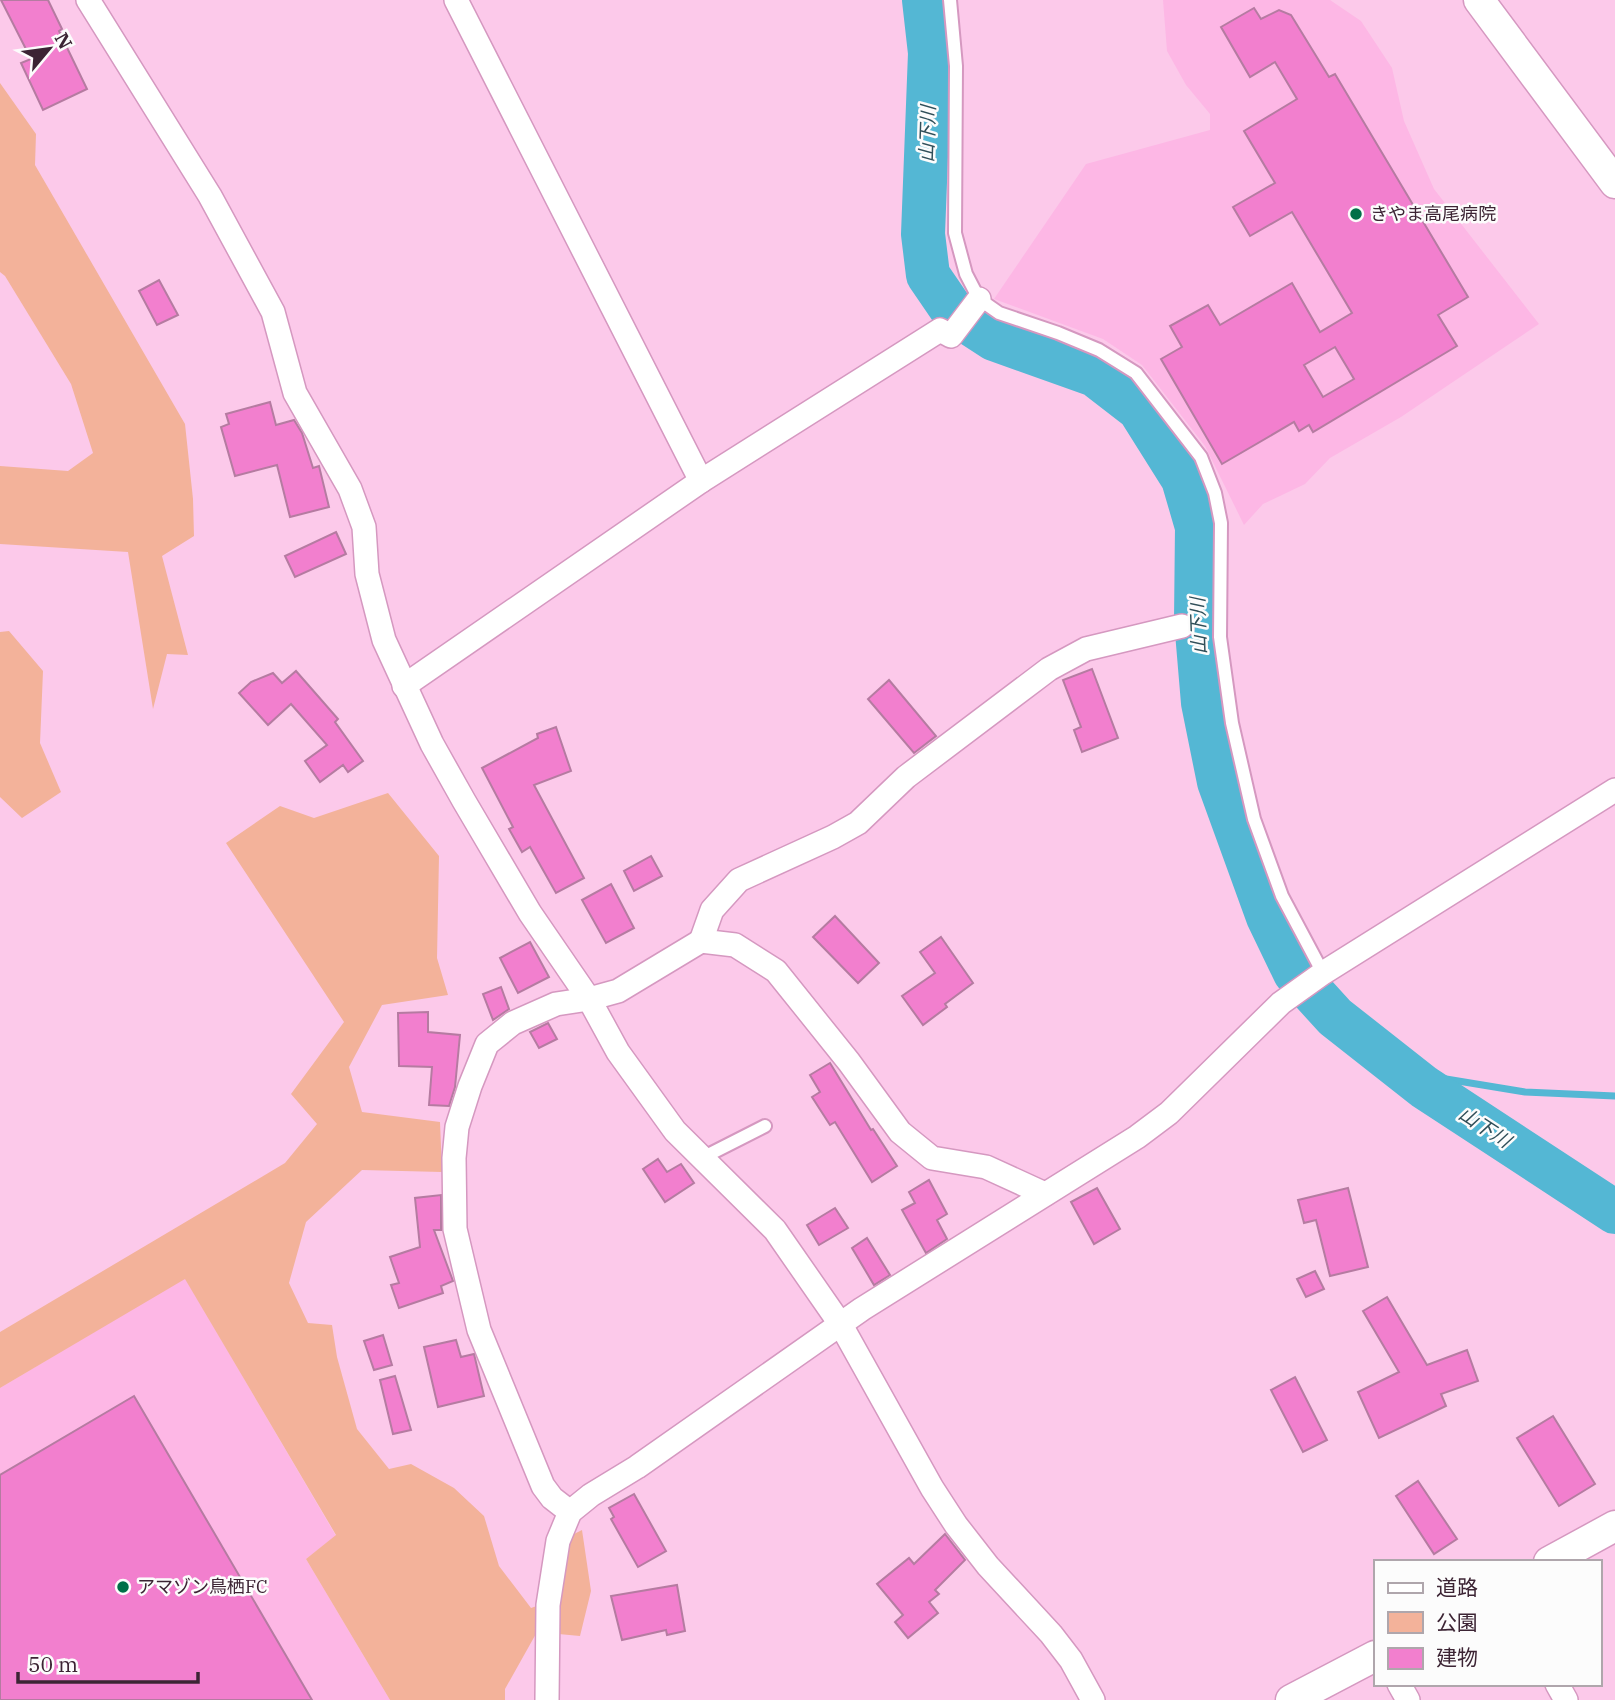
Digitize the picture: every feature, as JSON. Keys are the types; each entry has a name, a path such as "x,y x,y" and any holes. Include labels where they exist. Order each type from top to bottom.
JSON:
{"street":[{"path":"88,0 210,195 273,312 295,393 350,488 364,527 366,575 384,640 432,744 477,824 530,913 589,999 618,1052 675,1131 775,1230 841,1325 932,1489 950,1516 988,1566 1058,1643 1071,1660 1093,1700"},
{"path":"456,0 701,481"},
{"path":"1479,0 1615,183"},
{"path":"404,686 701,481 940,330 951,336 977,302"},
{"path":"701,941 712,910 739,880 858,823 906,776 1049,669 1086,649 1182,626"},
{"path":"547,1700 548,1605 558,1541 570,1512 862,1309 1137,1137 1169,1112 1281,1003 1323,973 1615,790"},
{"path":"570,1512 552,1498 543,1486 479,1330 455,1229 454,1158 457,1127 487,1044 513,1023 556,1004 618,991 701,941 735,945 776,971 849,1062 900,1132 932,1158 986,1167 1045,1194"},
{"path":"1553,1560 1615,1526"},
{"path":"1292,1700 1374,1657"}],"lane":[{"path":"950,0 956,66 955,233 966,274 977,302 1007,317 1058,333 1098,350 1136,373 1200,457 1215,493 1221,523 1220,637 1232,723 1254,819 1282,896 1323,973"},
{"path":"702,1158 765,1126"}],"shaded area":[{"path":"1163,0 1330,0 1361,21 1392,68 1404,121 1434,189 1539,324 1401,417 1330,458 1305,484 1263,504 1244,525 1205,446 1142,365 1103,339 994,299 1086,164 1210,130 1210,114 1186,85 1167,51"},
{"path":"185,1278 336,1536 306,1559 390,1700 0,1700 0,1388"}],"green space":[{"path":"0,83 36,134 35,165 185,424 194,536 162,556 188,655 167,654 153,709 128,552 0,544 0,466 68,471 93,453 71,384 0,272"},
{"path":"9,631 43,671 40,743 61,792 22,818 0,797 0,632"},
{"path":"388,793 439,856 437,958 448,995 382,1005 349,1067 362,1112 440,1122 442,1172 362,1170 306,1222 289,1283 308,1323 332,1325 337,1357 357,1429 389,1469 411,1464 454,1488 484,1516 499,1566 531,1608 554,1600 564,1539 582,1530 591,1591 580,1636 537,1632 505,1689 505,1700 390,1700 306,1559 336,1535 185,1279 0,1388 0,1332 285,1163 317,1124 291,1094 344,1022 226,843 280,806 314,818"}],"building":[{"path":"1,0 48,0 62,29 59,31 87,89 43,110 21,63 31,59"},
{"name":"きやま高尾病院","path":"1254,8 1261,19 1279,10 1291,15 1329,77 1335,74 1468,297 1438,315 1457,346 1313,432 1309,425 1299,431 1294,422 1222,464 1161,359 1182,347 1170,326 1208,305 1220,325 1292,283 1320,332 1352,313 1292,212 1250,236 1233,207 1275,183 1244,131 1297,99 1275,62 1250,77 1221,27","holes":["1335,347 1354,379 1323,397 1304,365"]},
{"path":"159,280 178,315 157,325 139,291"},
{"path":"270,402 276,425 294,420 302,433 313,468 319,466 329,507 290,517 277,465 235,476 221,427 229,424 226,414"},
{"path":"336,532 346,554 295,577 285,556"},
{"path":"1092,669 1118,738 1082,752 1074,730 1081,727 1063,680"},
{"path":"296,671 338,719 335,722 363,761 348,772 343,765 320,782 305,761 327,745 291,704 268,725 239,693 251,682 273,673 282,683"},
{"path":"889,680 936,736 914,753 868,699"},
{"path":"556,727 571,771 534,785 584,878 556,893 530,847 522,852 509,829 513,827 482,768 538,738 537,734"},
{"path":"651,856 662,876 634,891 624,871"},
{"path":"611,884 634,928 606,943 582,900"},
{"path":"835,916 879,963 858,983 813,937"},
{"path":"941,937 973,983 923,1025 902,996 935,973 920,952"},
{"path":"530,942 549,977 518,993 500,958"},
{"path":"501,987 509,1009 493,1020 483,994"},
{"path":"428,1012 428,1032 460,1035 455,1087 449,1106 429,1105 432,1067 399,1066 398,1013"},
{"path":"548,1023 557,1039 539,1048 530,1032"},
{"path":"830,1063 871,1130 873,1129 897,1166 872,1182 835,1122 830,1125 812,1097 820,1092 810,1075"},
{"path":"658,1159 667,1172 681,1164 694,1183 665,1202 643,1169"},
{"path":"929,1180 947,1214 937,1220 947,1239 926,1253 902,1210 915,1203 909,1192"},
{"path":"1097,1188 1120,1229 1094,1244 1071,1202"},
{"path":"1348,1188 1368,1267 1330,1276 1316,1220 1304,1223 1298,1200"},
{"path":"441,1195 441,1230 434,1230 453,1281 441,1286 443,1293 399,1308 391,1285 399,1283 390,1257 420,1247 415,1198"},
{"path":"835,1208 848,1228 819,1245 807,1225"},
{"path":"867,1238 890,1275 874,1285 852,1248"},
{"path":"1315,1271 1324,1289 1306,1297 1297,1279"},
{"path":"1387,1297 1427,1365 1467,1350 1478,1381 1441,1394 1446,1406 1379,1438 1358,1392 1399,1372 1363,1311"},
{"path":"383,1335 392,1365 374,1370 364,1341"},
{"path":"456,1340 461,1357 474,1354 484,1396 438,1407 424,1347"},
{"path":"395,1376 411,1430 393,1434 380,1380"},
{"path":"1295,1377 1327,1440 1303,1452 1271,1390"},
{"name":"アマゾン鳥栖FC","path":"134,1396 312,1700 0,1700 0,1475"},
{"path":"1553,1416 1595,1484 1559,1506 1517,1438"},
{"path":"1418,1481 1457,1539 1434,1554 1396,1496"},
{"path":"634,1494 666,1551 638,1567 611,1519 614,1517 609,1508"},
{"path":"945,1534 965,1560 935,1590 939,1594 929,1602 938,1613 908,1638 895,1622 903,1615 877,1584 909,1558 914,1564"},
{"path":"677,1585 685,1631 667,1635 666,1630 622,1640 611,1596"}],"waterway":[{"name":"山下川","path":"924,0 930,53 923,234 928,275 954,313 994,339 1095,375 1139,409 1183,479 1197,527 1196,620 1203,703 1219,782 1268,917 1295,973 1335,1017 1424,1087 1615,1212"},
{"path":"1424,1087 1440,1078 1525,1092 1615,1096"}],"place":[{"name":"きやま高尾病院","path":"1356,214"},
{"name":"アマゾン鳥栖FC","path":"123,1587"}]}
